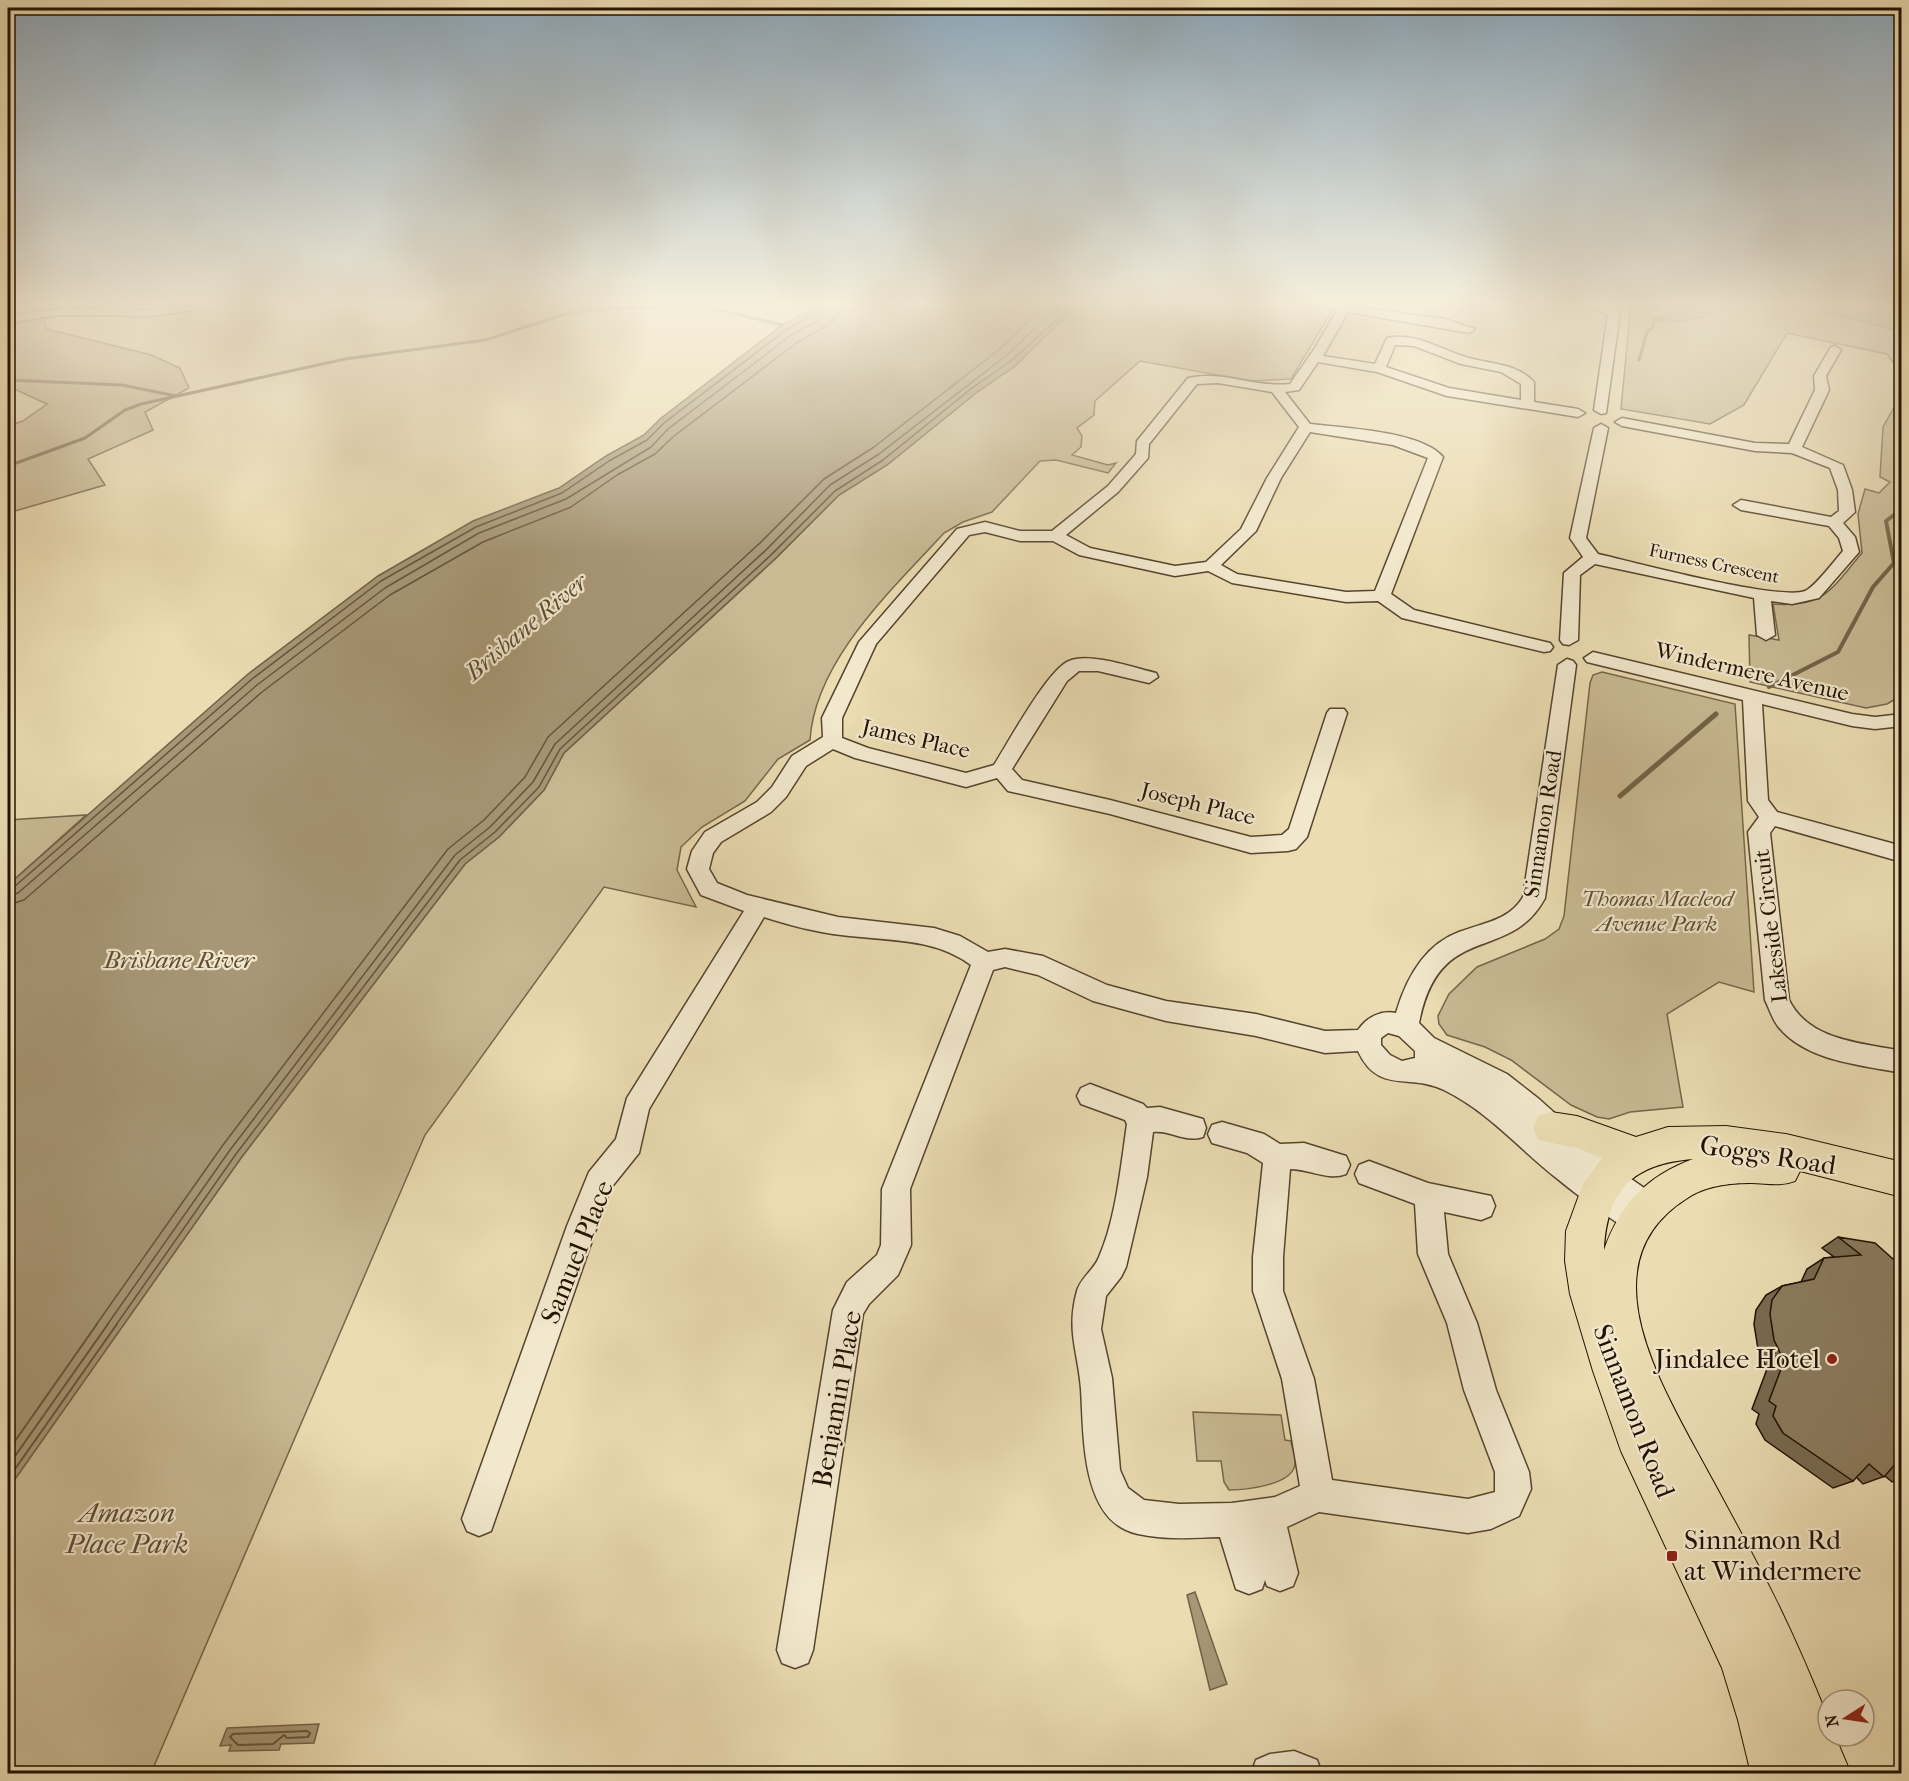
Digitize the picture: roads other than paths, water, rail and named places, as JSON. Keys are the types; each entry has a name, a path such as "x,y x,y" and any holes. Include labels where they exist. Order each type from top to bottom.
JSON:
{"main road":[{"path":"1551,1128 1577,1132 1638,1155"},
{"name":"Goggs Road","path":"1603,1185 1638,1155 1667,1144 1709,1143 1739,1145 1807,1157 1902,1180"},
{"name":"Goggs Road","path":"1641,1213 1680,1180 1716,1169 1755,1166 1804,1174 1902,1199"},
{"name":"Sinnamon Road","path":"1603,1185 1586,1227 1584,1251 1587,1278 1613,1372 1651,1468 1751,1676 1777,1773"},
{"name":"Sinnamon Road","path":"1641,1213 1622,1251 1617,1278 1617,1304 1629,1359 1667,1442 1755,1608 1783,1668 1825,1773"}],"street":[{"path":"1189,386 1142,444 1143,455 1134,461 1109,494 1060,532 1020,536 985,527 972,528 963,532 899,609 868,642 832,718 834,733 831,741 798,761 779,792 764,807 714,837 703,851 698,869 709,889 717,894 759,907 840,926 894,930 948,940 969,949 984,962 1005,958 1043,966 1101,994 1166,1011 1256,1025 1325,1042 1367,1041"},
{"path":"1257,386 1276,389 1295,386"},
{"path":"1427,386 1438,390 1578,413 1587,410 1601,410 1615,415 1622,422 1755,447 1794,449 1836,465 1845,490 1847,512 1834,522 1739,498 1738,525"},
{"path":"1527,405 1528,386"},
{"path":"1601,410 1604,386"},
{"path":"1794,449 1822,390 1821,386"},
{"path":"1276,389 1306,427 1407,444 1428,449 1436,457 1382,596"},
{"path":"1578,413 1576,416 1581,422 1601,428 1619,427 1622,422"},
{"path":"1060,532 1085,552 1175,571 1212,566 1248,531 1274,478 1306,427"},
{"path":"1569,640 1572,573 1592,558 1578,538 1601,428"},
{"name":"Furness Crescent","path":"1592,558 1762,595 1792,599 1814,594 1851,552 1847,537 1834,522"},
{"path":"1212,566 1232,578 1346,597 1382,596 1408,614 1544,647 1550,657 1567,665 1585,665 1593,658 1583,645 1569,640 1555,639 1544,647"},
{"path":"1762,595 1766,635"},
{"name":"Windermere Avenue","path":"1593,658 1851,720 1875,723 1902,720"},
{"path":"1001,770 1060,677 1074,666 1098,665 1149,677"},
{"name":"Sinnamon Road","path":"1406,1026 1418,983 1440,954 1464,939 1517,921 1534,898 1567,665"},
{"name":"Lakeside Circuit","path":"1752,696 1758,801 1770,817 1902,854"},
{"name":"Joseph Place","path":"1001,770 1015,786 1110,807 1251,845 1288,843 1299,832 1337,713"},
{"name":"James Place","path":"831,741 862,753 966,780 1001,770"},
{"name":"Lakeside Circuit","path":"1770,817 1760,832 1777,1000 1782,1016 1795,1030 1818,1043 1902,1062"},
{"name":"Samuel Place","path":"479,1519 581,1226 599,1181 629,1144 636,1106 681,1035 736,940 759,907"},
{"name":"Benjamin Place","path":"795,1650 848,1310 858,1293 888,1265 896,1245 896,1189 984,962"},
{"path":"1422,1058 1406,1073 1382,1065 1374,1058 1367,1041 1369,1033 1378,1024 1387,1022 1406,1026 1415,1032 1422,1058 1452,1081 1494,1106 1568,1171 1603,1185"},
{"path":"1422,1058 1498,1082 1530,1107 1603,1185 1641,1213"},
{"path":"1090,1096 1134,1112 1141,1121 1133,1177 1121,1233 1111,1267 1092,1290 1087,1310 1086,1329 1096,1378 1103,1471 1116,1500 1137,1517 1179,1521 1232,1520 1276,1514 1318,1495 1468,1516 1491,1512 1507,1504 1514,1489 1512,1472 1480,1390 1462,1323 1433,1254 1428,1196"},
{"path":"1141,1121 1160,1119 1193,1128"},
{"path":"1222,1134 1254,1143 1277,1157 1304,1156 1336,1165"},
{"path":"1277,1157 1268,1257 1268,1292 1298,1379 1318,1495"},
{"path":"1369,1174 1428,1196 1481,1206"},
{"path":"1232,1520 1264,1574 1267,1515"},
{"path":"1269,1773 1303,1773"}],"water":[{"name":"Brisbane River","path":"703,386 986,386 887,465 839,495 775,559 564,753 544,790 499,837 465,864 241,1158 8,1489 8,885 248,674 378,576 473,521 559,488 606,456 644,435 660,419"},
{"path":"1195,1592 1227,1684 1210,1690 1187,1595"},
{"path":"319,1724 314,1743 281,1744 279,1750 229,1751 231,1745 220,1746 227,1728"}],"waterway":[{"path":"127,386 176,396"},
{"path":"8,466 85,438 125,410 141,404 222,386"},
{"path":"1769,687 1838,652 1873,587 1894,563 1886,521 1902,509"},
{"path":"1620,796 1716,714"}],"place":[{"name":"Jindalee Hotel","path":"1832,1359"},
{"name":"Sinnamon Rd at Windermere","path":"1672,1556"}],"park label":[{"name":"Thomas Macleod Avenue Park","path":"1657,912"},
{"name":"Amazon Place Park","path":"127,1528"}]}
